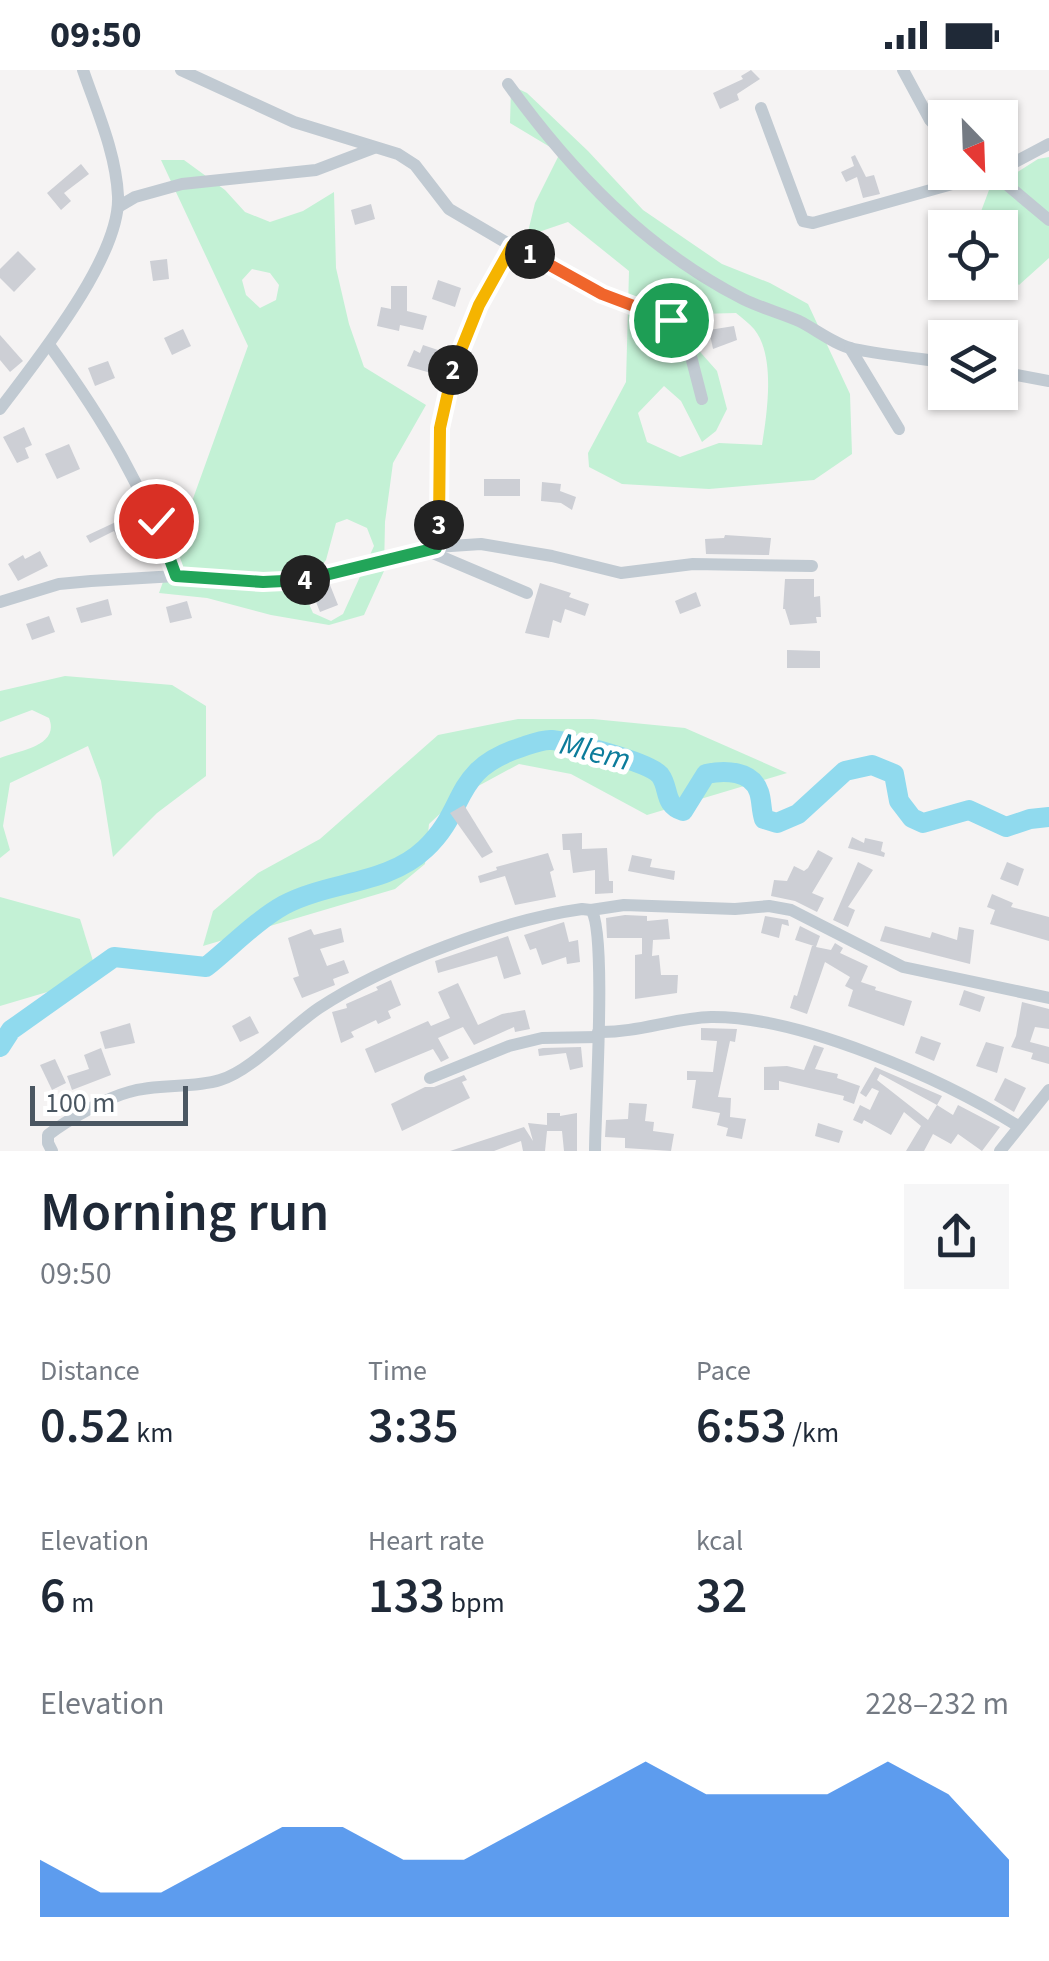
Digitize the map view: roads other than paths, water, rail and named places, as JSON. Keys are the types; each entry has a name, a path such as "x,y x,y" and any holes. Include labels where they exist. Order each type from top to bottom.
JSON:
{"street":[{"path":"0,410 50,346 109,244 118,208 114,164 84,70"},
{"path":"181,70 294,122 408,160 443,204 602,294 655,313 680,327 702,399"},
{"path":"903,70 928,116"},
{"path":"508,84 570,164 651,241 743,299 850,348 928,359"},
{"path":"762,108 804,221 813,223 928,189"},
{"path":"1018,160 1049,144"},
{"path":"118,208 134,197 182,184 316,170 374,148"},
{"path":"1016,190 1049,220"},
{"path":"431,549 442,495 440,428 444,403 479,305 512,246"},
{"path":"50,346 115,440 156,521 176,576"},
{"path":"850,348 899,429"},
{"path":"1018,375 1049,381"},
{"path":"0,602 59,584 176,576 304,581 431,549 481,544 621,573 693,564 812,566"},
{"path":"431,549 526,593"},
{"path":"52,1151 48,1135 67,1120 128,1092 220,1080 238,1072 313,1012 368,980 514,923 559,912 624,904 735,909 769,906 792,910 903,967 1049,998"},
{"path":"591,910 596,915 597,930 595,1151"},
{"path":"430,1078 542,1038 616,1033 707,1018 785,1028 827,1039 924,1076 1018,1126"},
{"path":"1000,1151 1049,1090"}],"waterway":[{"name":"Mlem","path":"0,1047 11,1030 114,957 206,967 284,905 410,861 439,834 463,791 483,767 499,756 541,741 592,749 653,770 663,780 672,805 683,811 706,774 729,772 750,779 760,795 764,819 777,823 798,814 845,771 872,765 894,774 899,801 912,818 923,823 969,810 1006,827 1049,817"}]}
